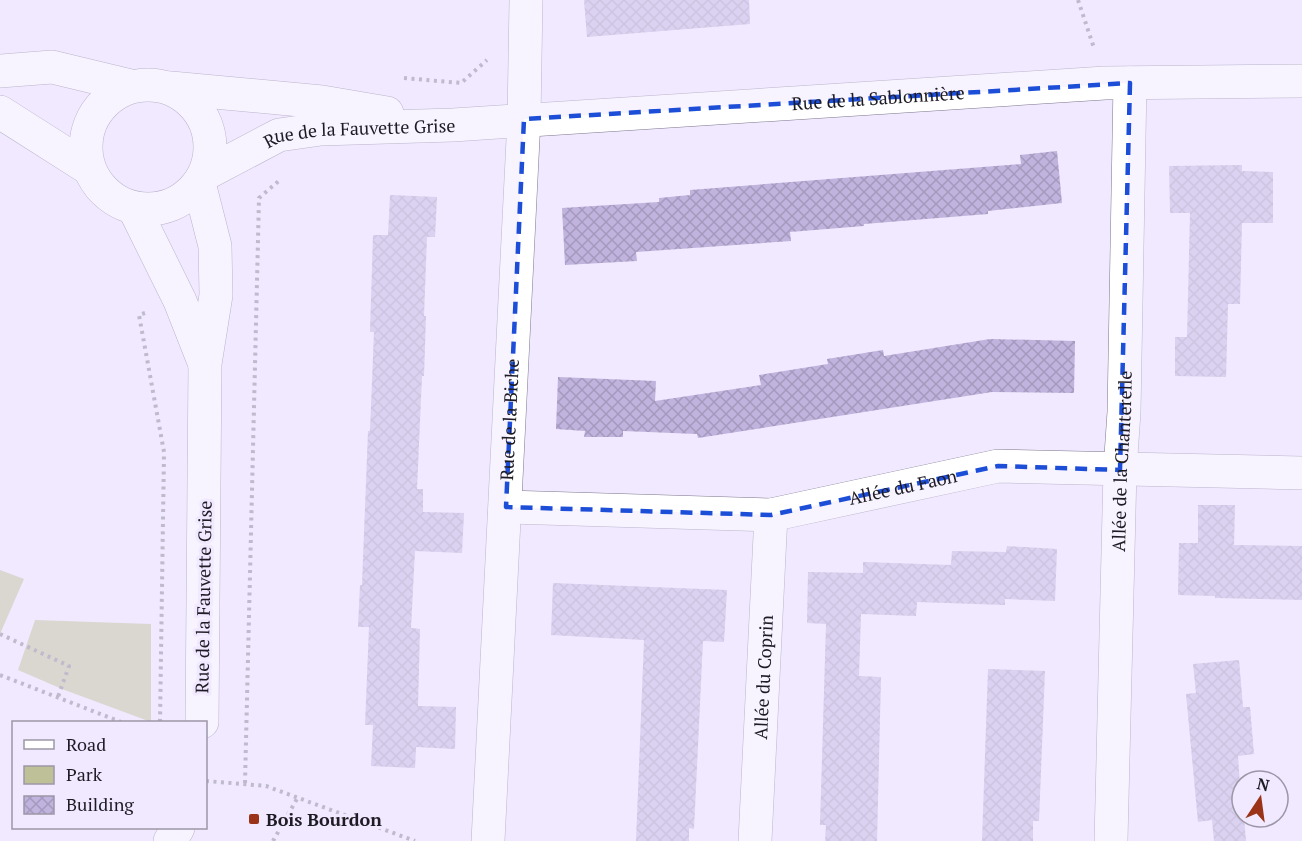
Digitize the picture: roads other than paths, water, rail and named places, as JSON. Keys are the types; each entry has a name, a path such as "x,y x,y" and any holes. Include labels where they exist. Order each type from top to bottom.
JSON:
{"street":[{"name":"Rue de la Biche","path":"488,841 524,119 526,0"},
{"path":"0,70 52,67 131,86 151,84 171,88 188,99 202,115 209,133 210,154 202,178 187,196 171,206 153,210 134,208 114,200 98,186 88,168 84,147 88,127 97,109 112,95 131,86"},
{"name":"Rue de la Sablonnière","path":"453,125 1117,83 1302,81"},
{"name":"Allée de la Chanterelle","path":"1111,841 1120,470 1124,412 1117,83"},
{"name":"Rue de la Fauvette Grise","path":"171,88 322,102 453,125"},
{"path":"0,112 88,168"},
{"name":"Rue de la Fauvette Grise","path":"202,721 205,364 216,295 215,246 202,178 279,135 321,129 453,125"},
{"name":"Rue de la Fauvette Grise","path":"134,208 180,301 205,364"},
{"name":"Allée du Faon","path":"506,507 771,515 998,466 1302,473"},
{"name":"Allée du Coprin","path":"755,841 771,515"}],"place":[{"name":"Bois Bourdon","path":"254,819"}]}
